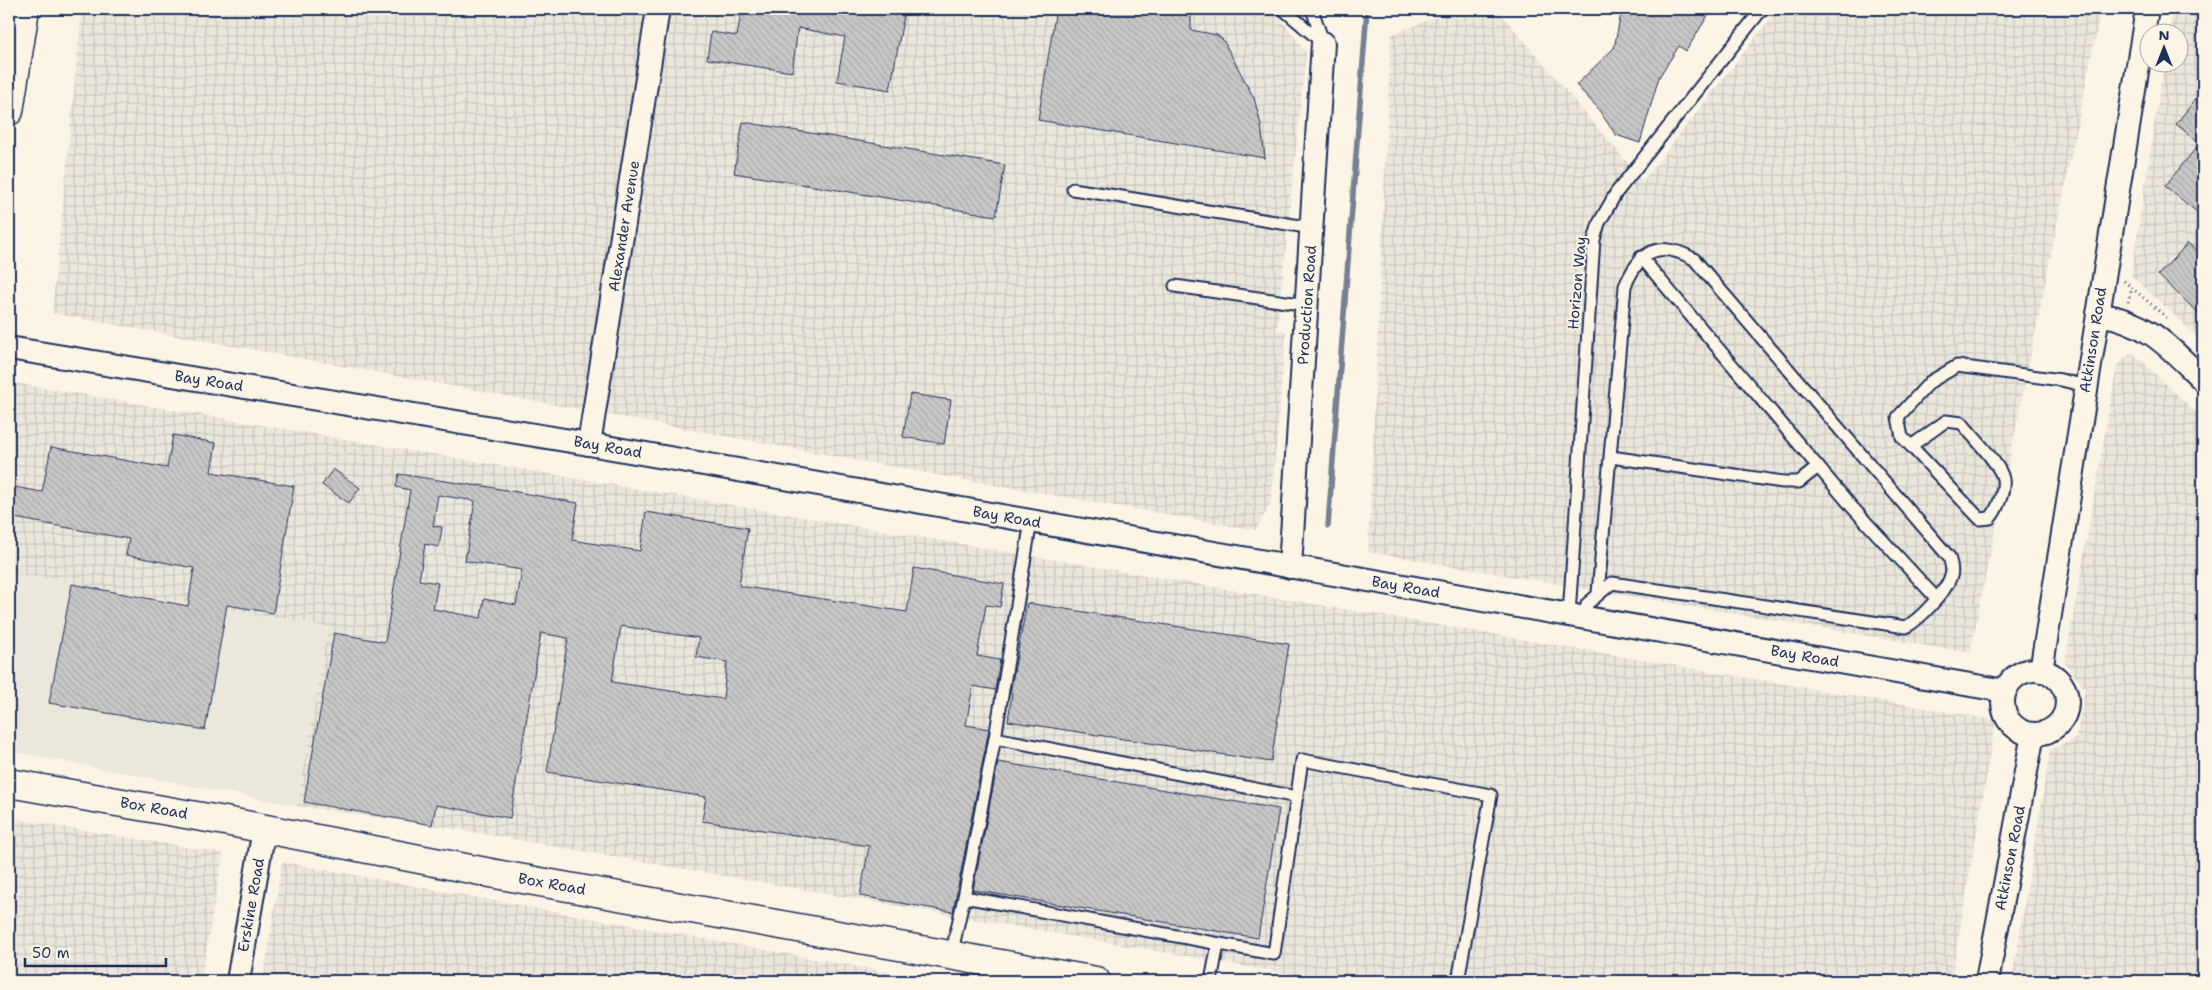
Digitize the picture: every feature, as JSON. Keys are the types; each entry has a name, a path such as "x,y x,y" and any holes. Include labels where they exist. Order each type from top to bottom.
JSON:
{"street":[{"path":"9,111 25,9"},
{"name":"Alexander Avenue","path":"589,444 658,9"},
{"name":"Atkinson Road","path":"2041,671 2147,9"},
{"name":"Production Road","path":"1290,566 1323,43"},
{"path":"2098,314 2122,318 2160,339 2203,380"},
{"name":"Bay Road","path":"9,348 589,444 2005,691"},
{"path":"2030,670 2052,675 2060,682 2065,692 2067,705 2064,716 2054,727 2044,732 2033,734 2022,732 2008,719 2003,708 2005,691 2010,681 2019,674 2030,670"},
{"name":"Atkinson Road","path":"1987,981 2033,734"},
{"name":"Box Road","path":"9,783 264,828 501,875 1096,981"},
{"name":"Erskine Road","path":"238,981 264,828"}],"lane":[{"path":"1283,9 1323,43"},
{"path":"1312,9 1323,43"},
{"name":"Horizon Way","path":"1577,616 1594,240 1599,223 1616,193 1762,9"},
{"path":"1073,189 1312,228"},
{"path":"1577,616 1598,593 1612,583 1906,627 1922,615 1936,598 1950,578 1952,569 1950,556 1694,259 1673,249 1659,250 1641,257 1625,286 1598,593"},
{"path":"1641,257 1818,467 1936,598"},
{"path":"1175,286 1307,305"},
{"path":"1911,446 1946,421 1962,423 1998,468 2003,479 1997,511 1990,518 1980,519 1911,446 1902,436 1898,417 1930,382 1956,366 2061,380 2086,386"},
{"path":"1611,457 1783,482 1799,482 1818,467"},
{"path":"951,956 995,738 1032,521"},
{"path":"995,738 1297,797"},
{"path":"964,897 1274,954 1302,760 1491,795 1458,981"},
{"path":"1211,981 1218,944"}],"path":[{"path":"2121,278 2168,319"}],"shaded area":[{"path":"82,9 1274,9 1306,53 1277,330 1286,332 1271,503 1256,530 960,479 52,313"},
{"path":"1456,9 1497,9 1643,181 1778,9 2101,9 1970,653 1368,552 1391,35"},
{"path":"2175,9 2203,9 2203,342 2131,275 2163,72 2190,72 2190,22 2171,22"},
{"path":"2132,352 2203,419 2203,981 2012,981 2050,750 2076,738 2085,689 2065,663 2117,365"},
{"path":"9,382 1996,720 1951,981 1330,981 432,825 297,806 328,627 9,573"},
{"path":"9,573 328,627 297,806 9,751"},
{"path":"9,818 223,853 201,981 9,981"},
{"path":"282,862 936,981 263,981"}],"building":[{"path":"742,9 905,9 890,90 837,81 845,37 798,28 792,72 707,59 711,32 737,36"},
{"path":"1056,9 1191,9 1191,30 1217,35 1223,40 1254,98 1261,125 1265,158 1038,120"},
{"path":"1622,9 1712,9 1686,51 1679,46 1659,77 1640,143 1616,135 1596,106 1576,85 1614,48"},
{"path":"2203,90 2203,217 2165,186 2200,143 2176,124"},
{"path":"743,122 1005,165 996,216 734,173"},
{"path":"2188,243 2203,257 2203,317 2158,275"},
{"path":"910,394 951,400 944,444 903,437"},
{"path":"173,435 216,443 211,472 294,486 273,613 227,605 205,730 49,703 72,584 188,606 194,568 126,555 129,539 9,517 9,486 42,492 51,447 167,468"},
{"path":"333,469 360,488 349,503 322,485"},
{"path":"399,474 478,485 578,503 572,540 640,551 646,512 748,528 739,586 907,612 914,568 1004,584 1000,607 986,605 977,656 1000,660 995,690 973,686 966,725 989,729 953,912 860,896 869,846 702,821 706,797 547,772 568,638 541,633 510,818 436,805 432,825 304,802 334,633 385,642 410,490 396,487","holes":["438,495 475,501 465,561 522,570 516,605 484,599 481,618 433,609 438,583 419,580 425,544 439,547 442,527 433,526","621,626 699,638 696,657 727,662 723,699 612,682"]},
{"path":"1027,603 1289,644 1271,762 1008,721 1012,693 1010,693"},
{"path":"998,762 1279,809 1258,938 973,890"}],"waterway":[{"path":"1328,526 1367,9"}]}
